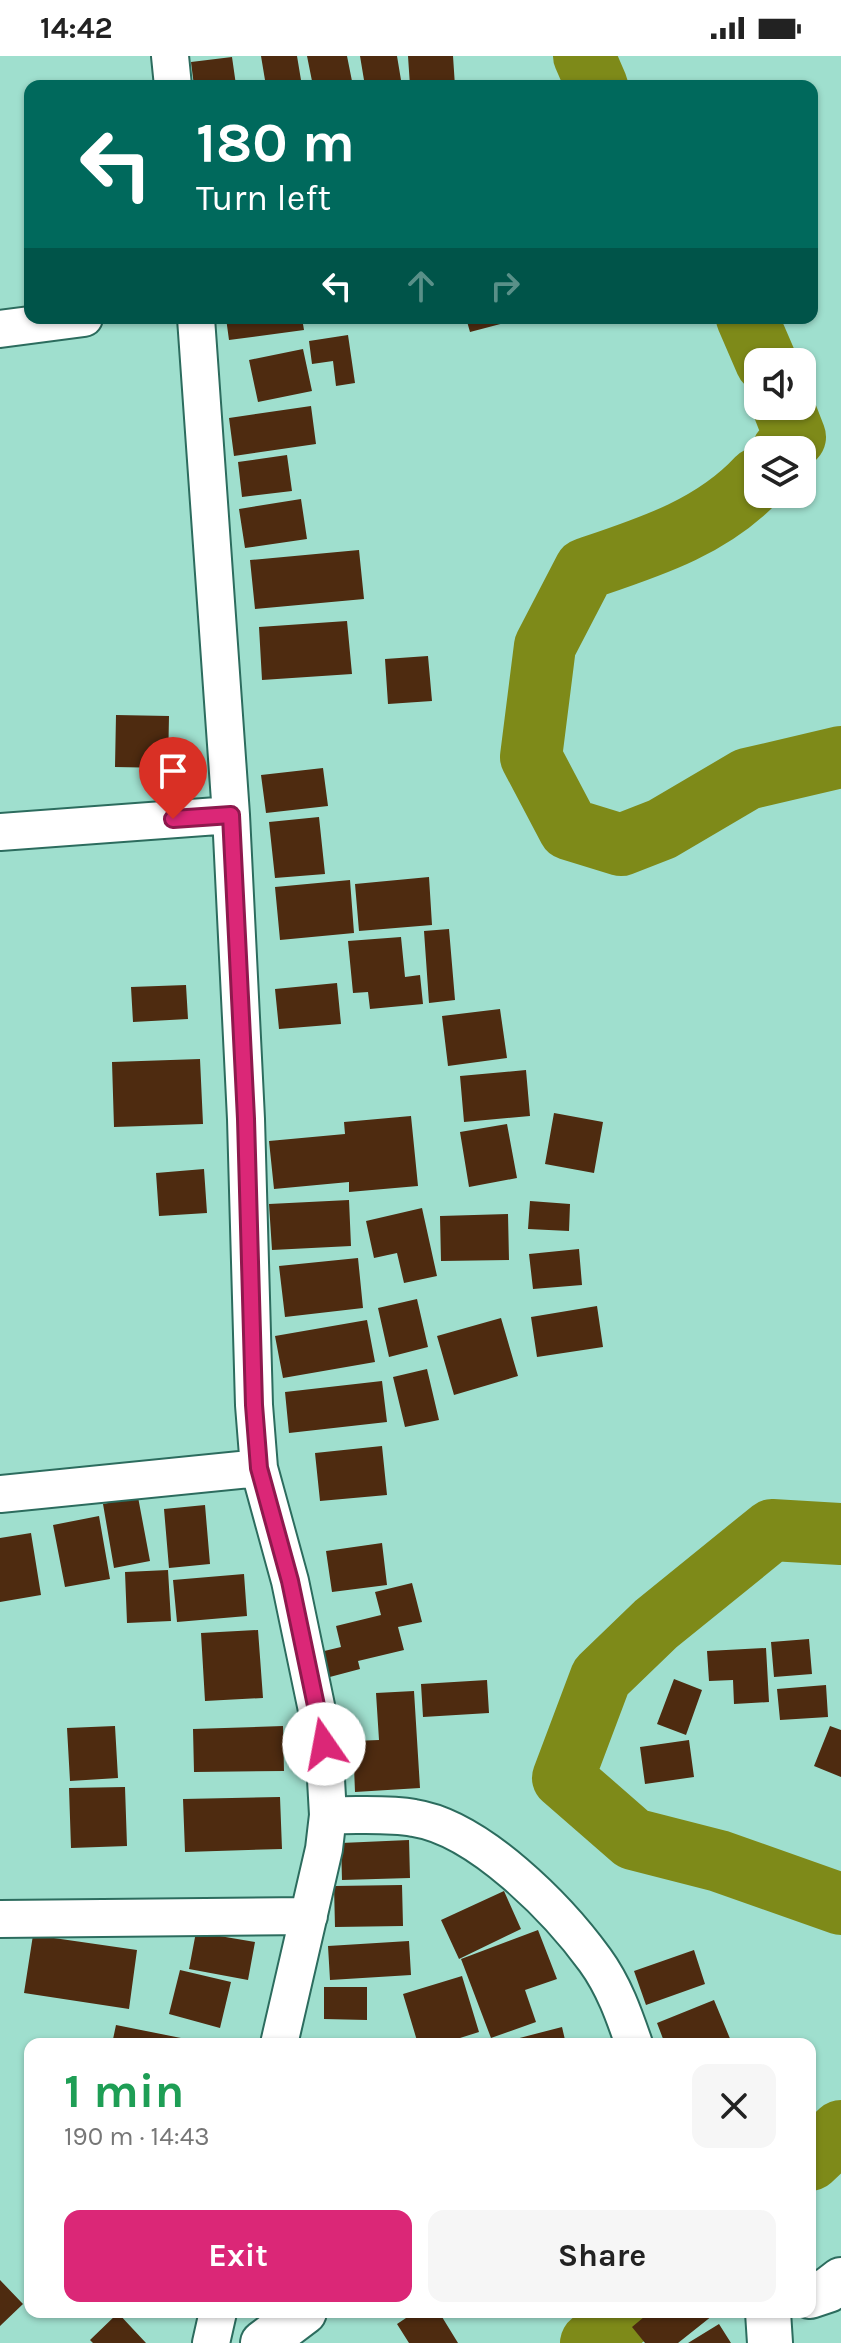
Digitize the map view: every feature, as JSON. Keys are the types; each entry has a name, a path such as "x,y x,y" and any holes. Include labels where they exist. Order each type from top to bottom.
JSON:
{"main road":[{"path":"816,2294 841,2280"},
{"path":"263,2343 296,2318"},
{"path":"768,2318 770,2343"}],"street":[{"path":"170,56 172,80"},
{"path":"0,329 38,324"},
{"path":"196,324 231,815 259,1468 290,1581 324,1744 328,1815 309,1916 280,2038"},
{"path":"0,832 231,815"},
{"path":"0,1494 259,1468"},
{"path":"328,1815 416,1818 486,1851 532,1888 596,1961 621,2006 632,2038"},
{"path":"0,1919 309,1916"},
{"path":"211,2343 217,2318"}],"building":[{"path":"261,56 297,56 301,80 265,80"},
{"path":"307,56 347,56 352,80 312,80"},
{"path":"360,56 397,56 401,80 364,80"},
{"path":"408,56 453,56 455,80 410,80"},
{"path":"232,57 235,80 193,80 191,62"},
{"path":"227,324 303,324 304,330 229,340"},
{"path":"468,324 500,324 470,332"},
{"path":"348,335 355,383 336,386 333,361 312,364 309,341"},
{"path":"303,349 312,391 258,402 249,360"},
{"path":"311,406 316,444 234,456 229,418"},
{"path":"287,455 292,491 242,497 238,462"},
{"path":"301,499 307,539 245,548 239,509"},
{"path":"359,550 364,599 255,609 250,560"},
{"path":"347,621 352,674 262,680 259,627"},
{"path":"428,656 432,701 388,704 385,659"},
{"path":"116,715 169,716 168,768 115,767"},
{"path":"323,768 328,806 266,813 261,775"},
{"path":"319,817 325,874 275,878 269,822"},
{"path":"429,877 432,925 359,931 355,884"},
{"path":"350,880 354,933 280,940 275,887"},
{"path":"449,929 455,1000 429,1003 424,931"},
{"path":"401,937 405,977 420,975 423,1004 370,1009 368,992 353,993 348,941"},
{"path":"337,983 341,1024 279,1029 275,989"},
{"path":"186,985 188,1019 133,1022 131,987"},
{"path":"500,1009 507,1058 448,1066 442,1016"},
{"path":"200,1059 203,1124 114,1127 112,1062"},
{"path":"526,1070 530,1116 464,1122 460,1076"},
{"path":"554,1113 603,1122 594,1173 545,1164"},
{"path":"411,1116 418,1186 349,1192 349,1182 274,1189 269,1141 345,1134 344,1122"},
{"path":"507,1124 517,1178 469,1187 460,1132"},
{"path":"204,1169 207,1213 159,1216 156,1173"},
{"path":"349,1200 351,1246 272,1250 269,1204"},
{"path":"530,1201 570,1204 569,1231 528,1229"},
{"path":"422,1208 437,1276 404,1283 397,1253 374,1258 366,1221"},
{"path":"508,1214 509,1260 441,1261 440,1216"},
{"path":"579,1249 582,1285 533,1289 529,1254"},
{"path":"358,1258 363,1308 285,1317 279,1266"},
{"path":"417,1299 428,1347 389,1357 378,1308"},
{"path":"597,1306 603,1347 537,1357 531,1317"},
{"path":"501,1318 518,1376 454,1395 437,1336"},
{"path":"367,1320 375,1362 283,1378 275,1336"},
{"path":"427,1369 439,1420 405,1427 393,1377"},
{"path":"382,1381 387,1422 289,1433 285,1392"},
{"path":"382,1446 387,1495 320,1501 315,1453"},
{"path":"138,1497 150,1561 114,1568 103,1504"},
{"path":"205,1505 210,1564 169,1568 164,1509"},
{"path":"99,1516 110,1579 65,1587 53,1525"},
{"path":"31,1533 41,1595 0,1602 0,1538"},
{"path":"382,1543 387,1585 332,1592 326,1551"},
{"path":"168,1570 171,1621 127,1623 125,1572"},
{"path":"244,1574 247,1616 177,1622 173,1580"},
{"path":"412,1583 422,1622 398,1627 404,1650 358,1661 360,1669 326,1678 320,1652 341,1647 336,1626 381,1615 375,1592"},
{"path":"258,1630 263,1698 205,1701 201,1633"},
{"path":"809,1639 812,1674 774,1677 771,1642"},
{"path":"766,1648 769,1702 734,1704 733,1680 709,1681 707,1651"},
{"path":"674,1679 702,1690 686,1735 657,1724"},
{"path":"487,1680 489,1713 423,1717 421,1684"},
{"path":"826,1685 828,1717 780,1720 777,1689"},
{"path":"414,1691 420,1788 355,1792 353,1741 379,1740 376,1693"},
{"path":"115,1726 118,1778 70,1781 67,1728"},
{"path":"283,1726 284,1771 194,1772 193,1729"},
{"path":"830,1726 841,1730 841,1777 814,1766"},
{"path":"689,1740 694,1777 645,1784 640,1747"},
{"path":"125,1787 127,1846 71,1848 69,1788"},
{"path":"280,1797 282,1849 185,1852 183,1799"},
{"path":"409,1840 410,1878 342,1880 341,1843"},
{"path":"402,1885 403,1926 335,1927 334,1886"},
{"path":"504,1891 521,1929 459,1959 441,1920"},
{"path":"538,1930 557,1979 525,1990 536,2022 491,2038 461,1959"},
{"path":"196,1932 255,1942 248,1980 189,1969"},
{"path":"33,1935 137,1950 129,2009 24,1993"},
{"path":"409,1941 411,1975 330,1980 328,1946"},
{"path":"694,1950 705,1984 646,2005 634,1971"},
{"path":"180,1970 231,1982 220,2028 169,2014"},
{"path":"462,1976 479,2032 460,2038 416,2038 403,1994"},
{"path":"324,1987 367,1987 367,2020 324,2019"},
{"path":"714,2000 730,2038 663,2038 657,2023"},
{"path":"116,2025 181,2038 113,2038"},
{"path":"562,2027 565,2038 519,2038"},
{"path":"0,2280 23,2304 0,2326"},
{"path":"113,2318 123,2318 146,2343 93,2343 90,2340"},
{"path":"406,2318 443,2318 458,2343 409,2343 397,2324"},
{"path":"643,2318 709,2318 678,2343 645,2343 632,2327"},
{"path":"719,2324 731,2343 688,2343"}],"waterway":[{"path":"584,56 594,80"},
{"path":"750,324 760,348"},
{"path":"788,420 795,436"},
{"path":"744,491 720,510 678,534 585,569 545,646 531,757 569,829 621,845 662,829 747,779 841,757"},
{"path":"841,1534 772,1530 656,1624 601,1677 563,1778 633,1839 719,1861 841,1904"},
{"path":"816,2154 841,2131"},
{"path":"591,2343 623,2318"}],"route":[{"path":"173,819 231,815 259,1468 290,1581 324,1744"}]}
